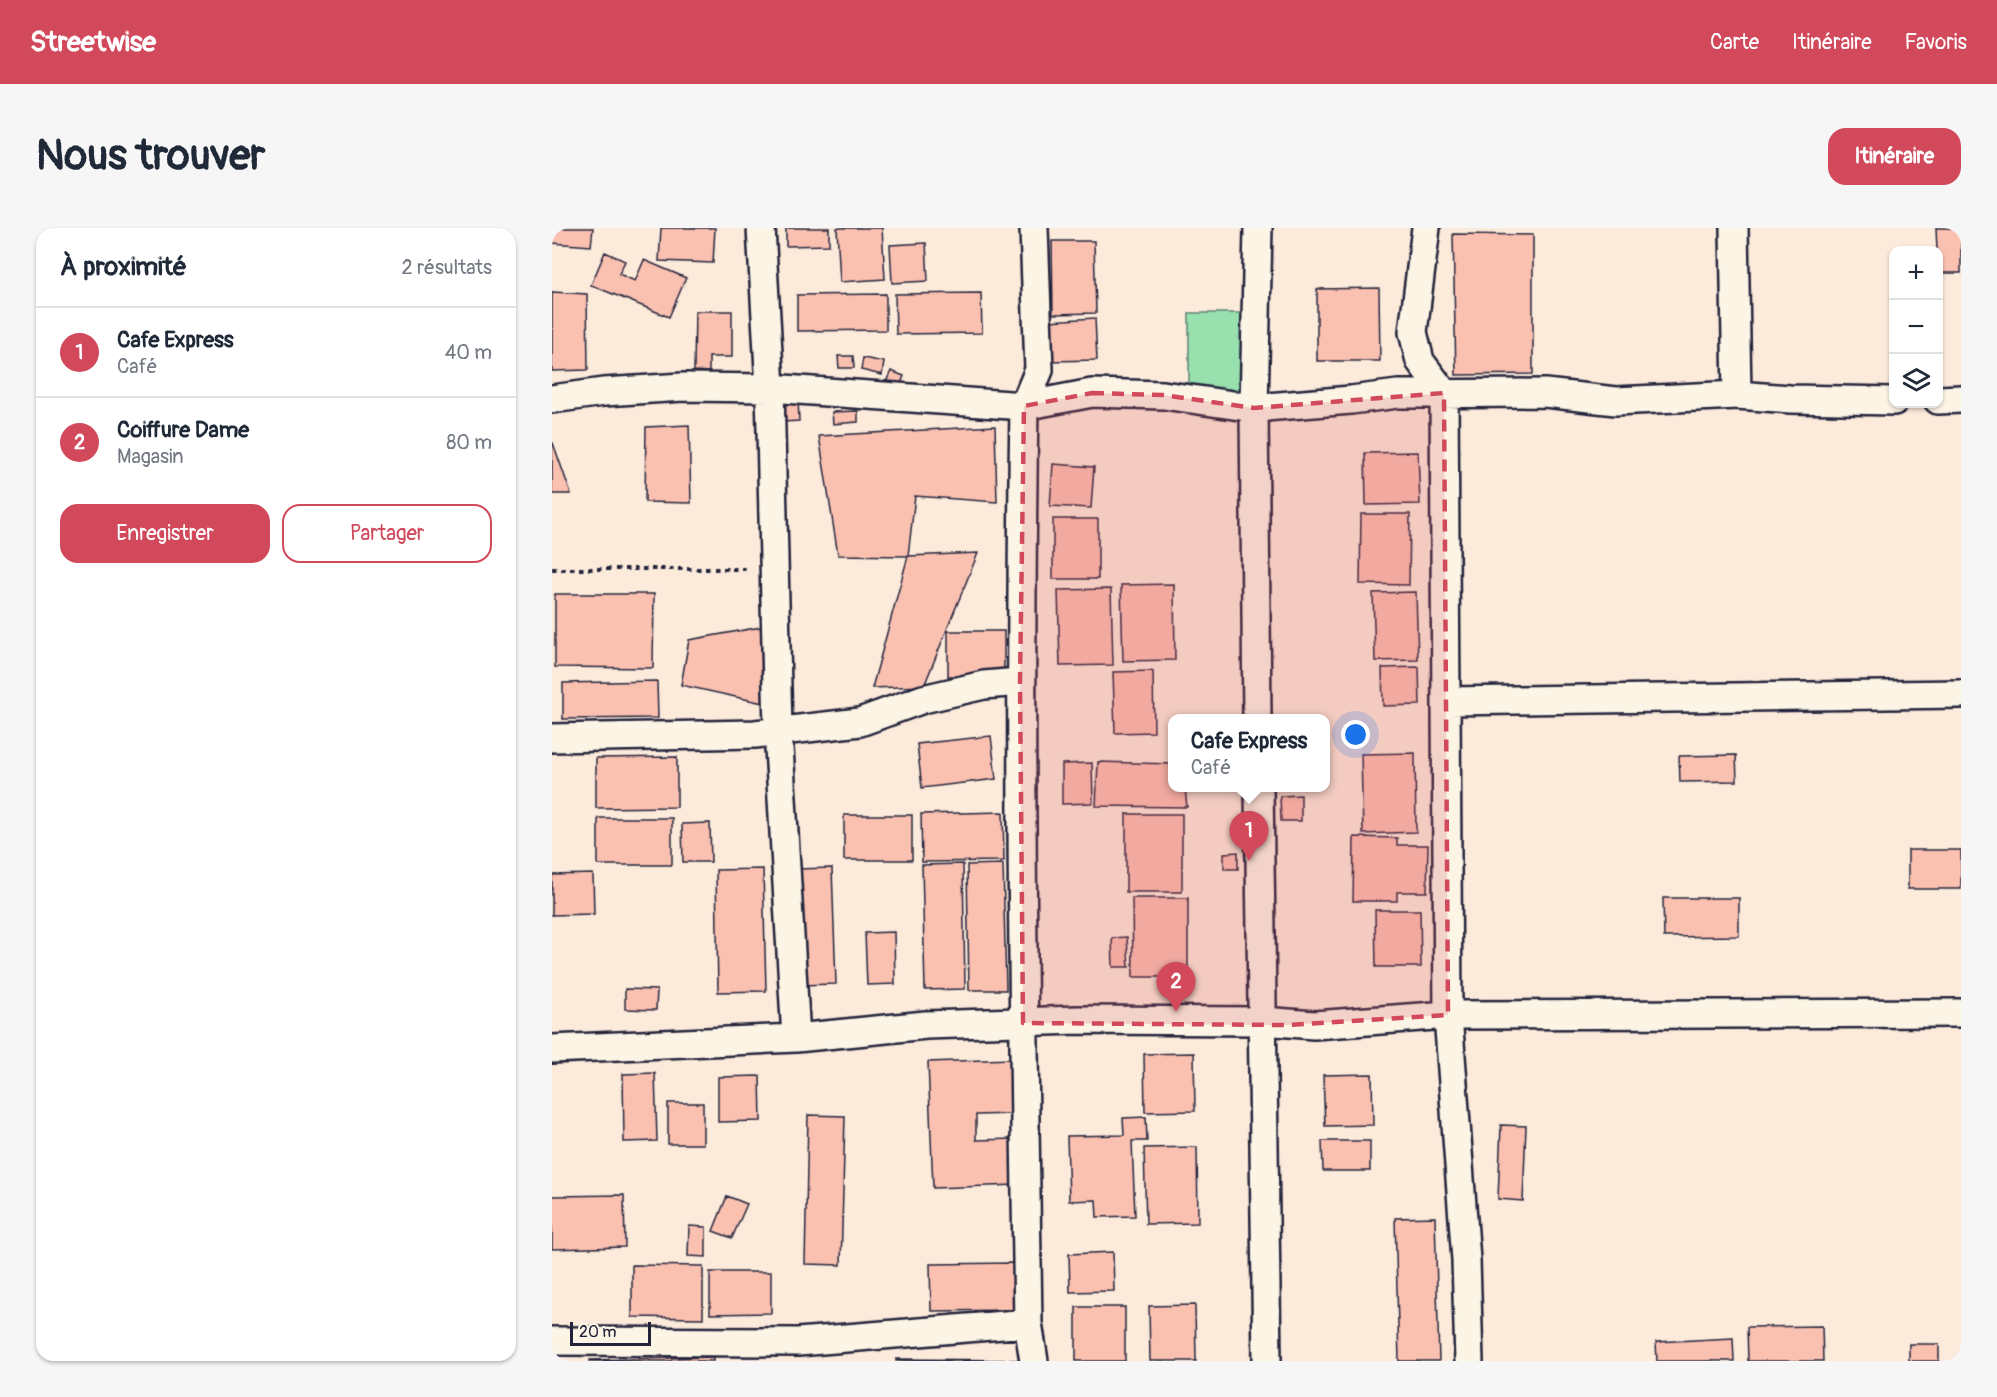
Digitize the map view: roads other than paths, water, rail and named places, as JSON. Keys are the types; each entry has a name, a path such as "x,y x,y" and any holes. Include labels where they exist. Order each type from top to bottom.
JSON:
{"street":[{"path":"761,228 770,388 778,730 796,1038"},
{"path":"1034,228 1039,370 1024,406 1020,682 1024,752 1023,1023 1028,1323 1034,1361"},
{"path":"1257,714 1254,408 1258,228"},
{"path":"1426,228 1413,332 1420,361 1444,393 1448,702 1448,1015 1466,1260 1469,1361"},
{"path":"1734,228 1737,395"},
{"path":"552,399 604,392 683,387 770,388 1024,406 1092,393 1163,395 1254,408 1398,394 1444,393 1545,393 1616,401 1737,395 1790,399 1889,401"},
{"path":"1943,400 1961,399"},
{"path":"552,738 755,734 860,722 923,699 984,685 1020,682"},
{"path":"1448,702 1961,694"},
{"path":"1259,792 1267,1361"},
{"path":"552,1049 796,1038 926,1025 1078,1020 1263,1021 1314,1025 1448,1015 1961,1013"},
{"path":"552,1341 750,1352 798,1342 1028,1323"}],"place":[{"name":"Cafe Express","path":"1249,861"},
{"name":"Coiffure Dame","path":"1176,1012"}]}
